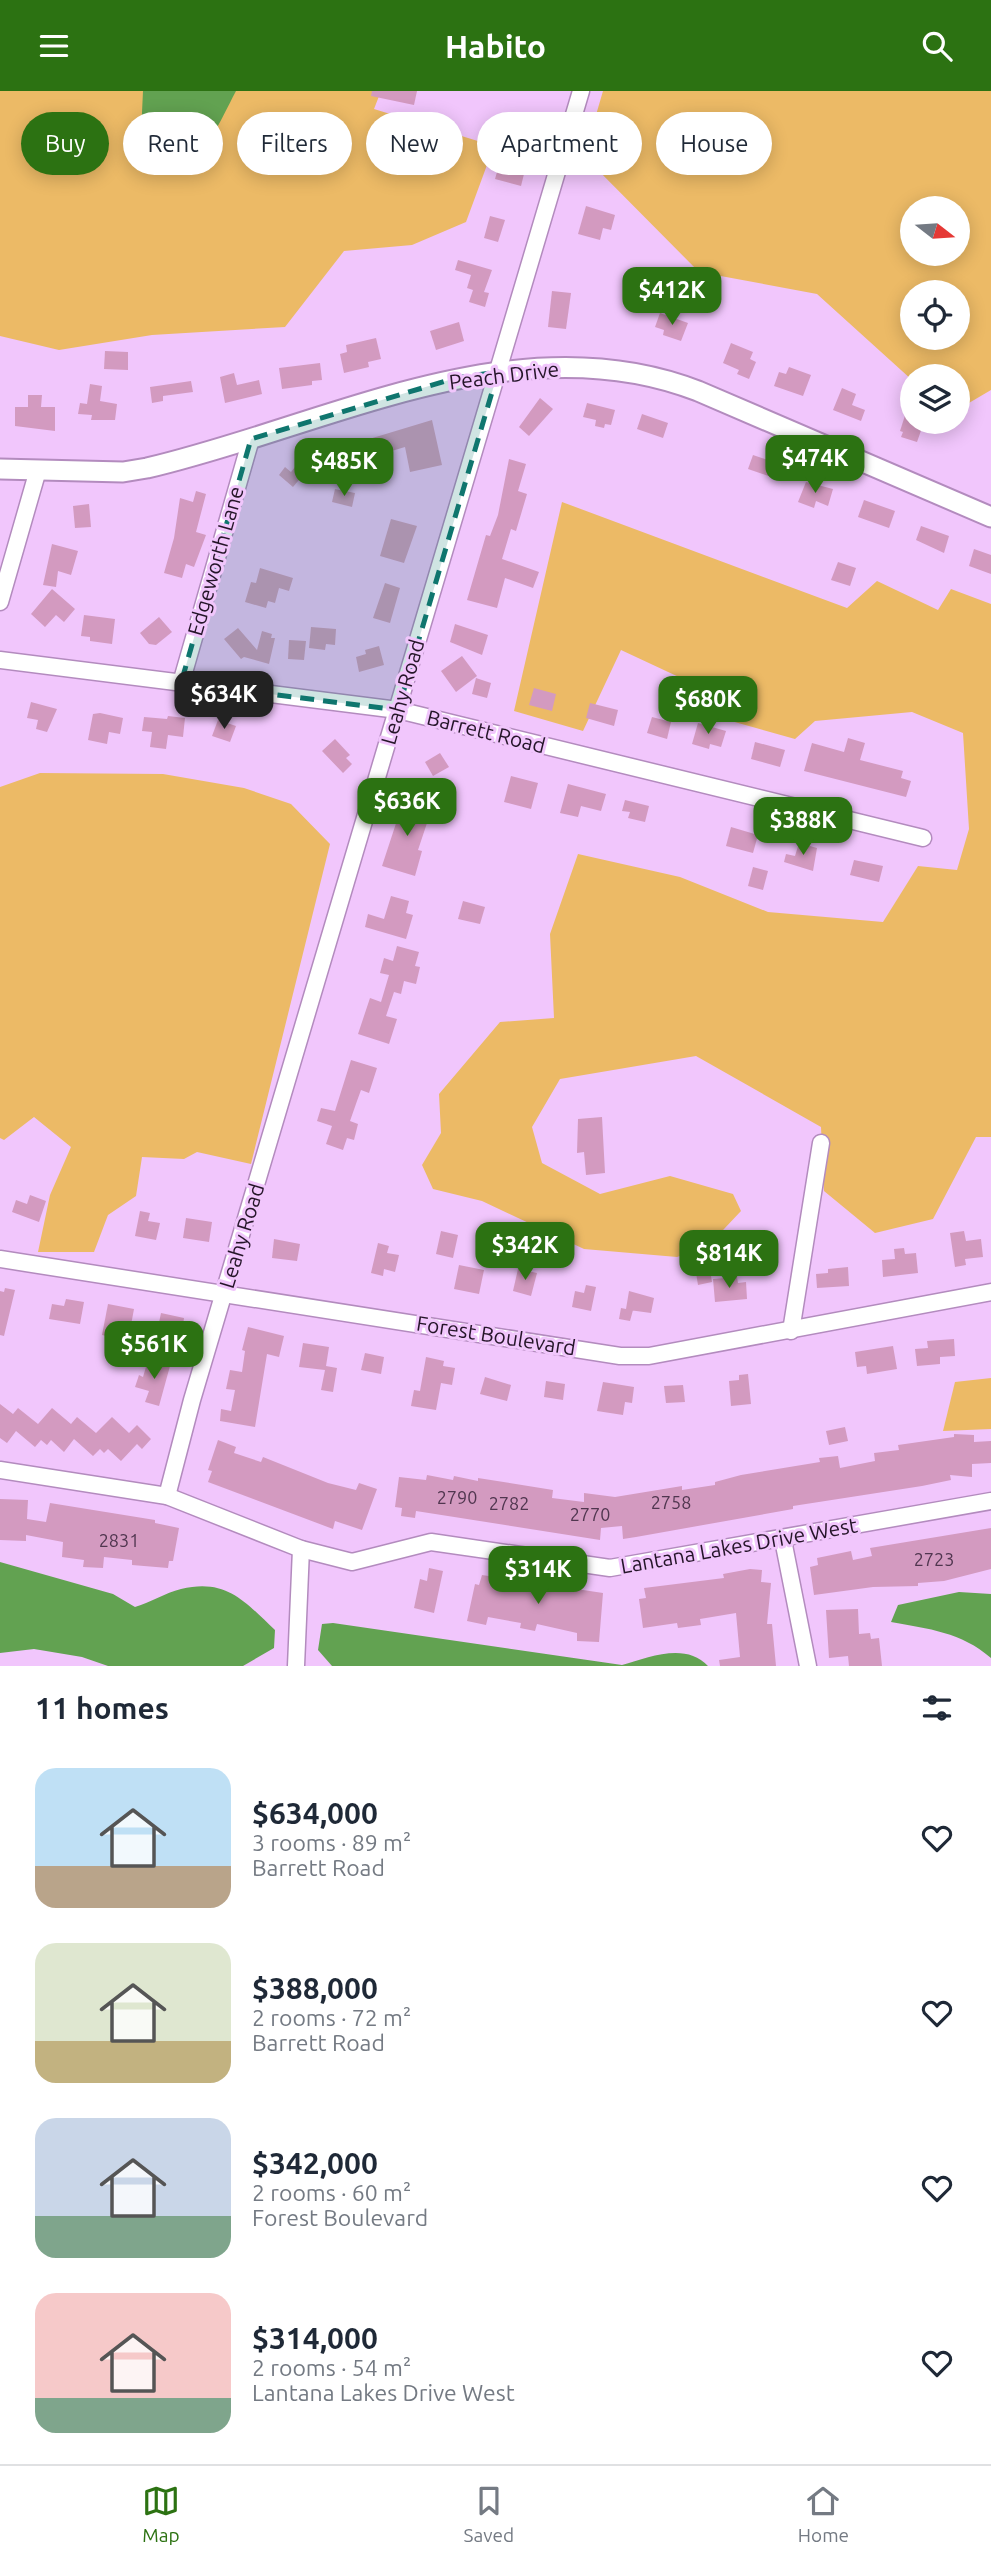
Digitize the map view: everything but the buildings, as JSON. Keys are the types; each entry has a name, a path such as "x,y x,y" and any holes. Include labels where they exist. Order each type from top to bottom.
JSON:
{"main road":[{"name":"Peach Drive","path":"0,469 123,472 147,468 251,439 457,378 498,372 573,367 627,369 666,379 991,517"}],"street":[{"name":"Leahy Road","path":"167,1496 581,91"},
{"name":"Edgeworth Lane","path":"181,683 251,439"},
{"path":"0,602 38,470"},
{"name":"Barrett Road","path":"0,660 398,710 923,838"},
{"path":"791,1331 821,1143"},
{"name":"Forest Boulevard","path":"0,1259 620,1356 649,1356 991,1292"},
{"name":"Lantana Lakes Drive West","path":"0,1470 167,1496 301,1549 352,1562 431,1542 610,1568 783,1540 991,1501"},
{"path":"783,1540 808,1666"},
{"path":"296,1666 301,1549"}],"highlighted area":[{"path":"498,372 398,710 181,683 251,439 456,378"}],"shaded area":[{"path":"0,91 381,91 374,109 384,112 366,112 366,175 463,175 463,136 477,141 477,175 483,175 466,222 412,245 344,251 285,327 152,335 59,350 0,336"},
{"path":"143,91 236,91 223,117 223,112 142,112"},
{"path":"603,91 991,91 991,390 970,402 970,364 900,364 900,369 817,294 699,272 603,175 642,175 642,112 597,112"},
{"path":"562,502 847,608 877,581 938,610 951,589 991,604 991,1137 976,1137 933,1219 875,1233 824,1191 821,1127 696,1056 560,1079 532,1127 542,1163 600,1194 670,1176 733,1194 741,1211 707,1247 677,1257 584,1249 482,1201 433,1189 422,1165 441,1133 439,1094 500,1022 554,1018 550,934 578,854 680,877 768,912 883,922 918,866 957,870 969,829 963,733 912,712 815,721 795,739 724,719 711,692 621,650 583,731 514,711"},
{"path":"40,773 163,774 244,788 291,804 330,844 251,1164 197,1152 184,1159 142,1157 136,1196 108,1215 94,1252 38,1252 50,1195 71,1147 34,1117 4,1140 0,1138 0,787"},
{"path":"991,1378 991,1429 943,1431 955,1382"},
{"path":"0,1562 113,1594 135,1607 181,1589 197,1586 223,1590 244,1602 275,1630 274,1648 243,1666 108,1666 82,1657 34,1649 0,1653"},
{"path":"959,1592 991,1594 991,1658 956,1637 891,1622 898,1605"},
{"path":"333,1623 622,1665 655,1655 678,1653 699,1659 708,1666 332,1666 318,1650 322,1624"}]}
